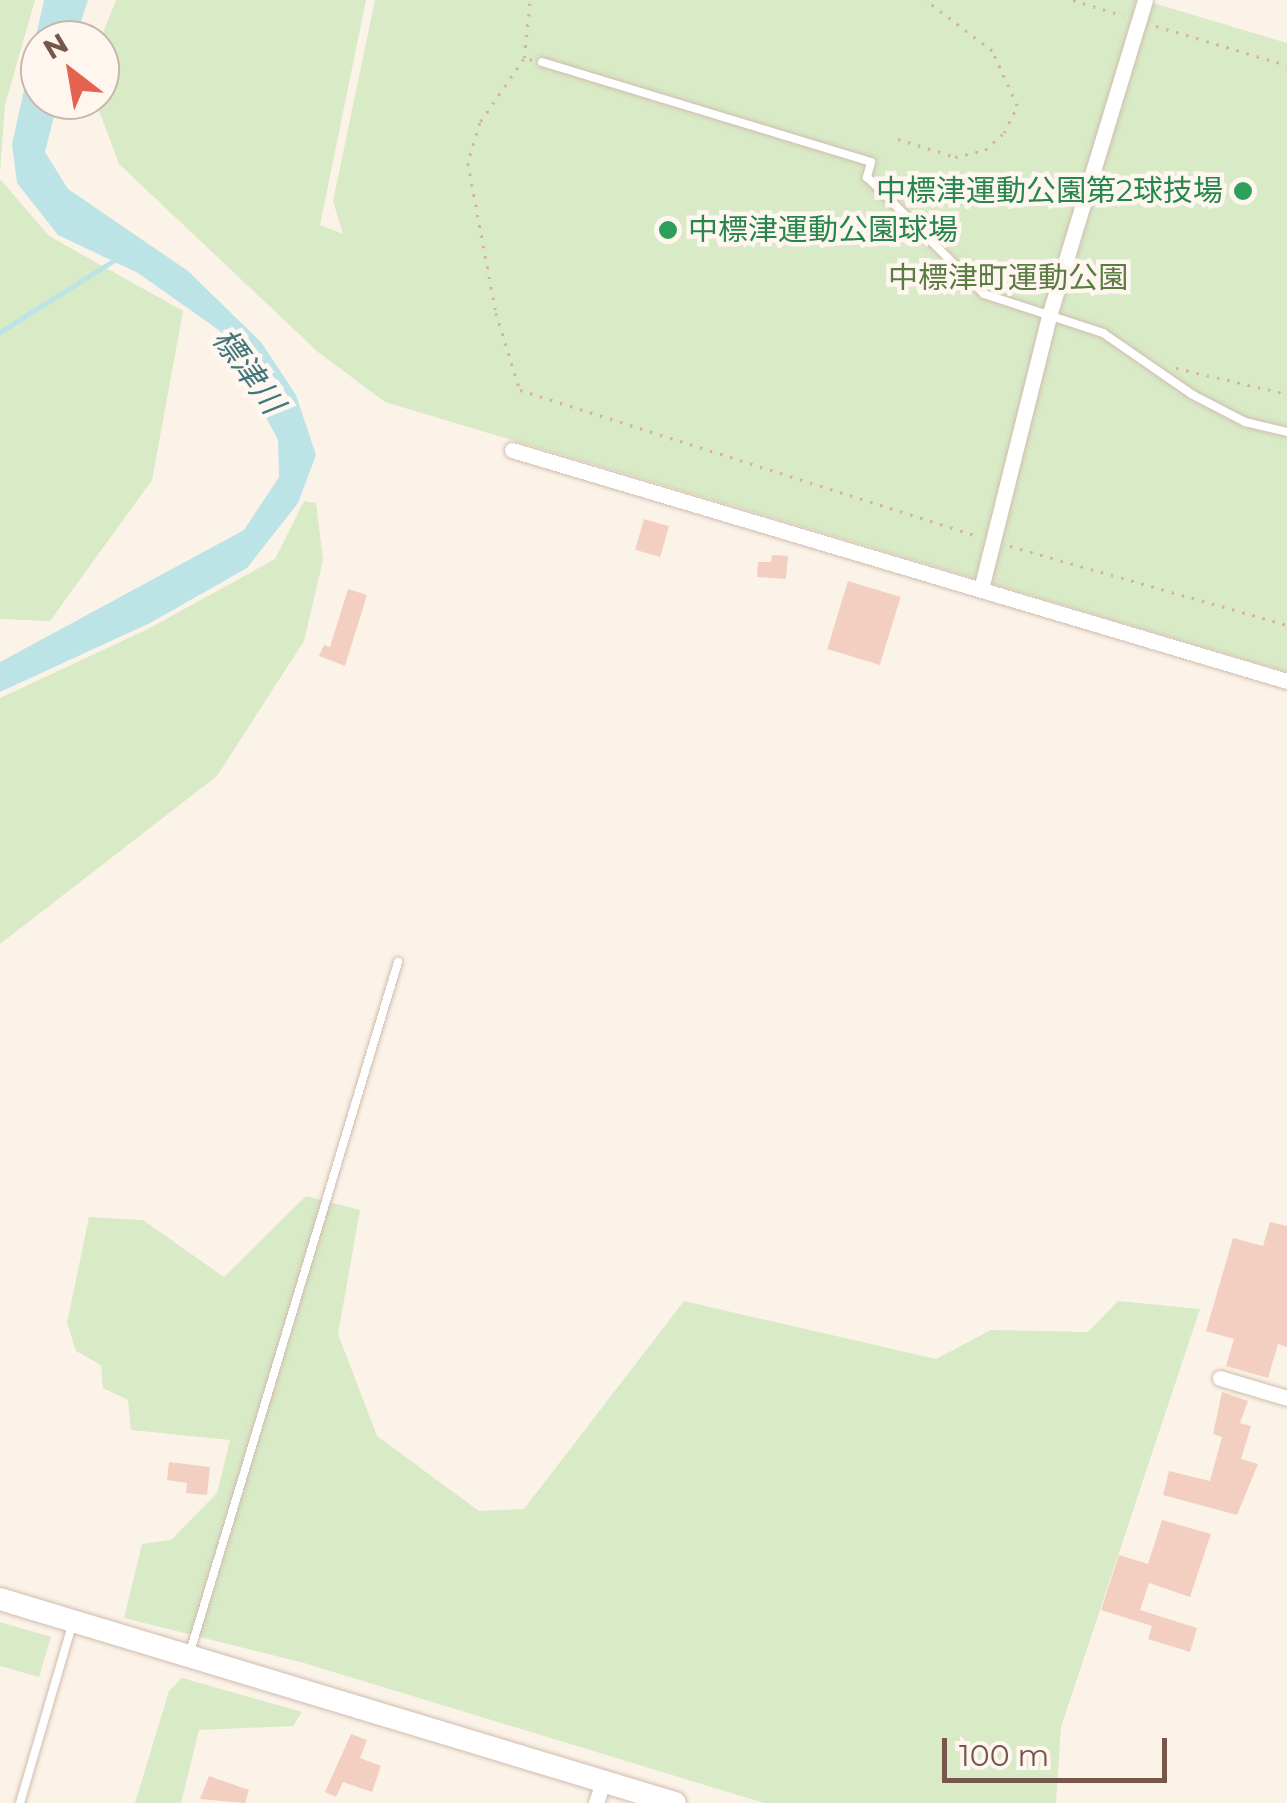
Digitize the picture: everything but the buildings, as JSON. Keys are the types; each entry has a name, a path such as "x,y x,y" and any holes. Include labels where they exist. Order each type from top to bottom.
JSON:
{"street":[{"path":"981,590 1049,316 1145,0"},
{"path":"512,450 1287,681"},
{"path":"1220,1378 1287,1398"},
{"path":"0,1599 188,1656 600,1792 675,1803"}],"lane":[{"path":"542,62 872,162 867,176 951,267 984,294 1103,333 1245,422 1287,432"},
{"path":"188,1656 398,962"},
{"path":"20,1803 74,1621"}],"path":[{"path":"530,0 524,59 480,123 468,163 496,312 520,390 993,541 1287,625"},
{"path":"898,139 954,157 984,150 1004,133 1017,106 992,51 925,0"},
{"path":"1073,0 1287,65"},
{"path":"524,59 542,62"},
{"path":"1162,362 1287,394"}],"green space":[{"path":"0,0 35,0 29,20 20,20 20,52 5,105 0,172"},
{"name":"中標津町運動公園","path":"116,0 366,0 320,225 343,234 333,201 375,0 1143,0 1287,43 1287,672 385,402 318,352 119,164 102,120 120,120 120,20 108,20"},
{"path":"0,179 49,236 183,311 152,480 50,621 0,619"},
{"path":"304,501 316,503 323,560 304,641 217,776 0,944 0,698 148,629 275,559"},
{"path":"306,1196 360,1210 338,1334 377,1436 479,1511 524,1509 684,1301 936,1359 991,1330 1088,1332 1118,1301 1200,1309 1061,1727 1056,1803 764,1803 304,1663 124,1618 142,1544 171,1540 217,1493 230,1440 131,1430 128,1400 103,1388 101,1365 76,1351 67,1323 89,1217 143,1220 224,1277"},
{"path":"0,1622 51,1637 39,1677 0,1666"},
{"path":"182,1678 302,1712 293,1726 199,1730 181,1803 135,1803 169,1691"}],"water":[{"path":"44,0 88,0 82,20 40,20"},
{"name":"標津川","path":"20,108 20,120 53,120 45,152 68,189 188,271 261,342 296,395 316,455 298,503 247,568 150,623 0,692 0,662 244,530 279,477 278,440 220,331 138,273 58,235 17,183 12,144"}],"waterway":[{"path":"0,332 116,259"}],"place":[{"name":"中標津運動公園第2球技場","path":"1243,191"},
{"name":"中標津運動公園球場","path":"668,230"}]}
